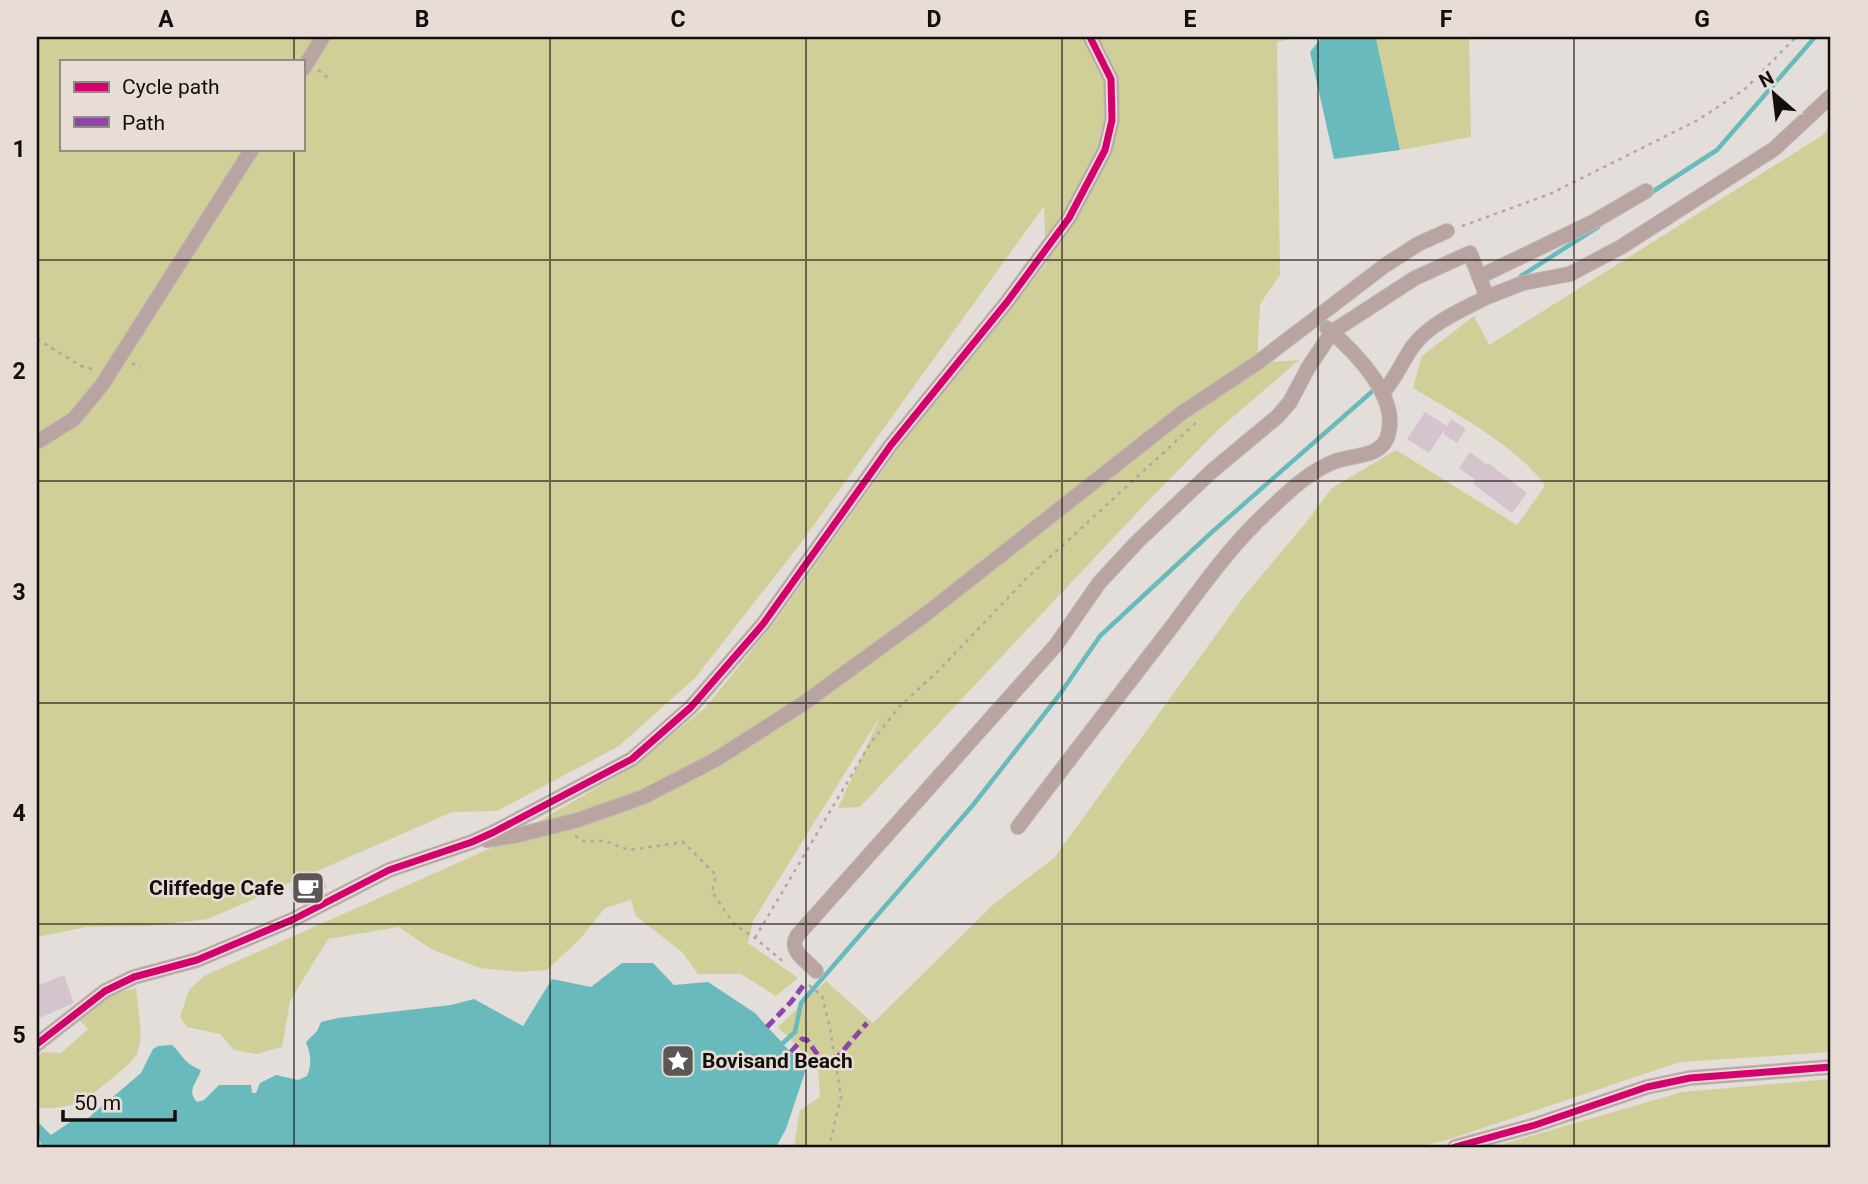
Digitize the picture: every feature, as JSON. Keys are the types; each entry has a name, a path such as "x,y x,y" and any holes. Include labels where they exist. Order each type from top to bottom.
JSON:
{"street":[{"path":"304,67 323,37"},
{"path":"37,1044 104,990 134,977 197,960 294,919 389,870 472,842 632,759 691,707 763,624 891,445 1007,302 1069,218 1105,150 1112,120 1111,79 1090,37"},
{"path":"1382,392 1391,383 1414,344 1437,324 1486,297 1523,283 1570,274 1621,247 1773,149 1831,96"},
{"path":"37,442 74,419 109,373 251,150"},
{"path":"1479,277 1593,222 1646,191"},
{"path":"472,842 518,835 578,820 642,797 715,760 804,703 926,614 1183,412 1257,363 1384,266 1418,244 1447,231"},
{"path":"816,971 794,947 797,936 1056,645 1099,583 1138,541 1212,471 1278,416 1290,402 1332,332 1415,278 1470,253 1486,297"},
{"path":"1018,827 1243,536 1316,470 1337,460 1368,453 1384,444 1388,432 1388,412 1382,392 1355,355 1323,324 1313,321"},
{"path":"1455,1147 1535,1125 1647,1087 1690,1077 1831,1067"}],"path":[{"path":"1447,231 1550,194 1698,120 1745,89 1796,37"},
{"path":"37,339 81,366 109,373"},
{"path":"755,938 870,744 900,706 936,673 1026,579 1202,417"},
{"path":"572,834 583,841 606,841 629,850 683,842 716,875 712,892 733,924 778,956"},
{"path":"811,987 822,996 830,1027 841,1097 829,1147"}],"shaded area":[{"path":"37,37 1297,37 1277,42 1280,275 1260,304 1257,363 1299,360 1219,429 1149,500 860,807 838,808 881,715 753,921 748,943 798,978 776,996 741,974 698,974 682,952 636,916 631,900 605,908 580,939 547,970 519,972 480,968 431,949 399,927 328,939 290,1001 282,1047 256,1054 234,1050 220,1034 187,1027 180,1017 189,990 204,976 500,844 631,768 705,708 775,622 902,444 1046,264 1044,206 801,543 695,678 619,746 497,811 452,812 208,919 147,926 87,927 37,937"},
{"path":"1374,37 1469,37 1471,137 1400,150"},
{"path":"1831,124 1831,1052 1680,1062 1444,1141 1416,1147 794,1147 800,1110 820,1097 818,1067 778,1027 826,981 873,1023 995,903 1054,858 1245,595 1332,488 1396,450 1517,525 1545,486 1534,472 1503,445 1413,388 1422,356 1474,316 1489,345 1823,135"},
{"path":"136,988 140,1021 137,1054 109,1081 83,1100 63,1107 39,1108 37,1112 37,1059 42,1052 61,1053 88,1029 79,1020 114,994"},
{"path":"1831,1079 1831,1147 1493,1147 1682,1092"}],"water":[{"path":"1322,37 1376,39 1400,150 1334,159 1310,52"},
{"path":"622,963 653,963 674,985 708,982 755,1013 806,1069 786,1129 776,1147 42,1147 37,1132 38,1122 51,1135 76,1118 87,1119 141,1073 153,1049 158,1046 172,1045 187,1062 201,1070 192,1090 197,1102 204,1100 219,1085 251,1085 252,1093 256,1093 260,1083 276,1075 298,1080 307,1076 310,1059 306,1042 317,1031 321,1022 451,1005 474,999 523,1026 552,979 591,987"}],"building":[{"path":"1425,412 1447,426 1429,453 1407,439"},
{"path":"1451,419 1466,429 1457,443 1443,434"},
{"path":"1470,452 1527,493 1512,513 1473,484 1476,480 1459,468"},
{"name":"Cliffedge Cafe","path":"321,874 327,887 296,901 290,888"},
{"path":"64,975 74,1003 37,1019 37,986"}],"waterway":[{"path":"1649,194 1717,150 1815,37"},
{"path":"1521,276 1598,227"},
{"path":"783,1043 795,1032 801,1003 973,805 1060,694 1100,636 1212,532 1375,389"}],"marked path":[{"path":"767,1027 806,982"},
{"path":"791,1052 802,1039 807,1040 823,1062 835,1060 867,1023"}],"cycle path":[{"path":"37,1044 105,991 134,977 197,960 294,919 389,870 494,832 632,759 691,707 763,624 891,445 1007,302 1069,218 1105,150 1112,120 1111,79 1090,37"},
{"path":"1455,1147 1535,1125 1647,1087 1690,1078 1831,1067"}],"place":[{"name":"Cliffedge Cafe","path":"308,888"},
{"name":"Bovisand Beach","path":"678,1061"}]}
